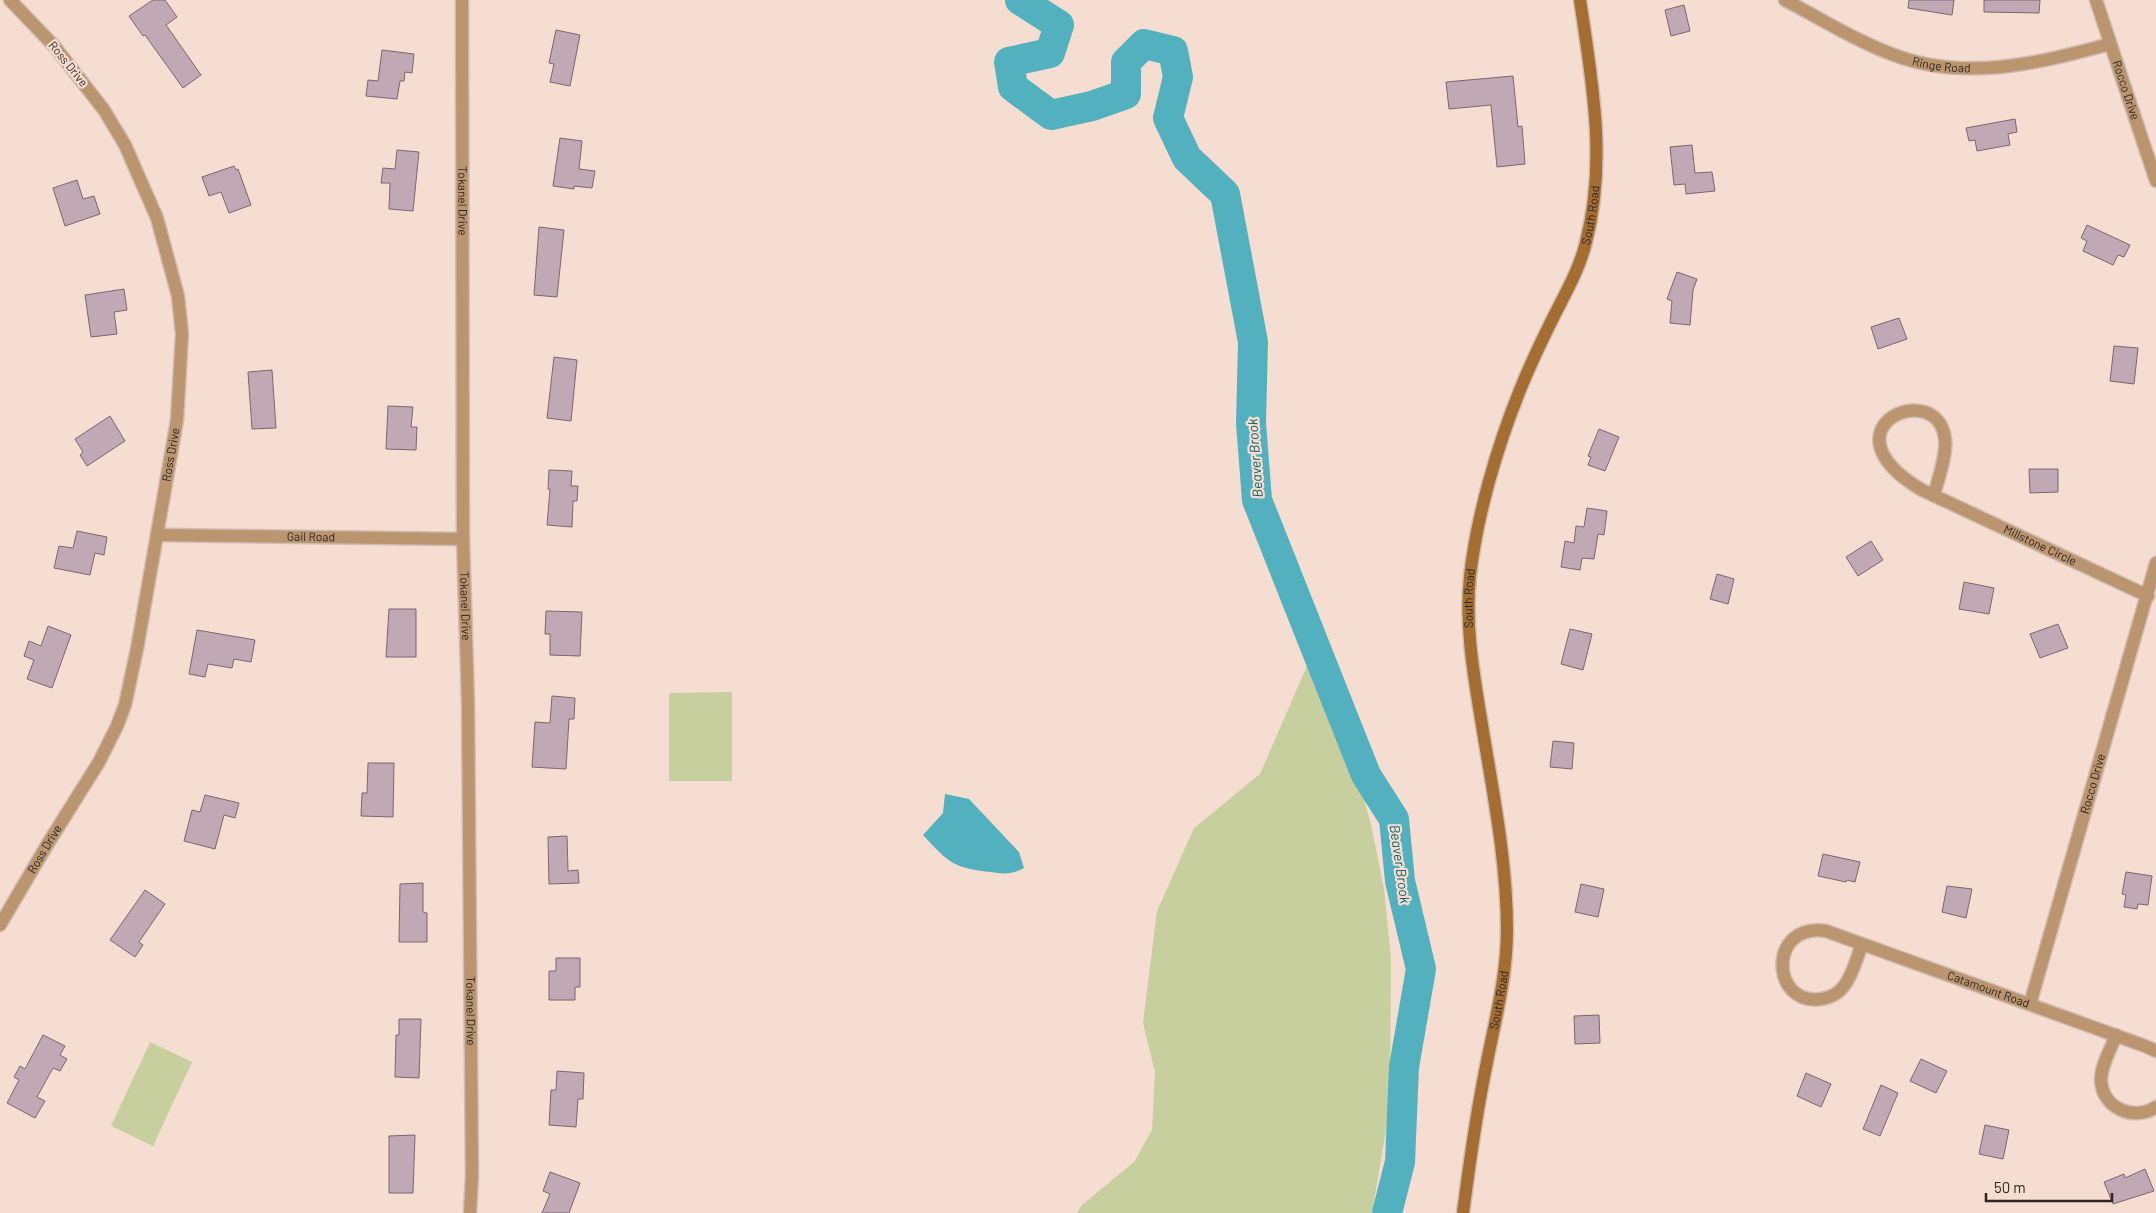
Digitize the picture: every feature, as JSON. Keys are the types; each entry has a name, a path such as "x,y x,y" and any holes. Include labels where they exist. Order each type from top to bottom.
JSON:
{"street":[{"name":"Ross Drive","path":"0,925 99,762 118,726 130,684 177,420 182,375 182,334 178,296 157,218 125,145 82,80 56,47 10,0"},
{"name":"Tokanel Drive","path":"462,0 463,539 468,703 472,1176 470,1213"},
{"name":"South Road","path":"1463,1213 1474,1125 1501,997 1507,929 1502,851 1471,656 1468,617 1470,577 1476,538 1507,424 1520,389 1572,281 1586,244 1593,205 1596,127 1593,89 1580,0"},
{"name":"Ringe Road","path":"1785,0 1870,45 1918,63 1946,68 1978,69 2026,64 2110,44"},
{"name":"Rocco Drive","path":"2096,0 2156,181"},
{"name":"Millstone Circle","path":"1934,496 1945,446 1943,431 1936,419 1925,412 1912,409 1899,412 1889,420 1882,431 1880,444 1883,457 1904,478 1934,496 2148,596"},
{"name":"Gail Road","path":"157,534 463,539"},
{"name":"Rocco Drive","path":"2030,1004 2156,563"},
{"name":"Catamount Road","path":"1862,944 1848,980 1832,996 1817,1000 1802,996 1790,987 1786,980 1782,966 1784,952 1788,945 1798,935 1819,930 1862,944 2030,1004 2156,1051"},
{"path":"2116,1035 2102,1073 2101,1081 2105,1095 2114,1107 2128,1113 2144,1113 2156,1107"}],"green space":[{"path":"1307,666 1350,751 1371,824 1384,889 1391,958 1390,1106 1372,1213 1077,1213 1082,1205 1134,1162 1152,1130 1155,1072 1143,1023 1157,911 1194,828 1260,774"},
{"path":"732,692 732,781 669,781 669,693"},
{"path":"150,1042 192,1062 153,1146 111,1126"}],"water":[{"path":"945,794 969,799 1019,852 1024,868 1015,872 999,873 959,866 945,858 923,835 943,813"}],"building":[{"path":"153,0 165,0 177,17 166,25 201,75 183,88 129,16"},
{"path":"1909,0 1954,0 1952,15 1908,8"},
{"path":"1984,0 2040,0 2039,13 1984,12"},
{"path":"1684,5 1690,31 1671,36 1665,10"},
{"path":"556,30 580,35 570,86 550,82 554,64 549,63"},
{"path":"382,50 414,54 412,73 405,72 404,81 400,81 397,99 366,96 368,80 378,81"},
{"path":"1513,76 1518,127 1522,126 1525,164 1497,167 1491,105 1449,109 1446,82"},
{"path":"2015,119 2017,132 2008,134 2010,145 1977,151 1975,140 1969,141 1966,128"},
{"path":"560,138 582,141 579,169 595,171 592,188 574,186 574,189 553,186"},
{"path":"1692,145 1695,173 1712,172 1715,191 1686,194 1685,184 1674,185 1670,147"},
{"path":"397,150 419,152 413,211 389,209 390,183 381,183 383,168 395,169"},
{"path":"234,166 236,170 238,169 251,205 229,213 221,192 209,196 202,177"},
{"path":"77,180 83,199 94,196 100,214 65,226 53,188"},
{"path":"2087,225 2130,245 2124,257 2118,255 2113,265 2083,251 2087,241 2081,238"},
{"path":"539,227 564,230 557,297 534,295"},
{"path":"1677,272 1697,279 1693,290 1690,325 1670,323 1672,301 1667,299"},
{"path":"124,289 127,310 114,312 117,334 91,337 85,295"},
{"path":"1899,318 1907,339 1878,349 1871,327"},
{"path":"2114,346 2138,348 2134,384 2110,381"},
{"path":"554,357 577,360 571,421 547,418"},
{"path":"272,370 276,428 252,429 248,372"},
{"path":"388,406 413,407 411,427 417,427 416,450 386,449"},
{"path":"110,416 125,441 87,466 80,455 83,452 75,439"},
{"path":"1599,429 1619,437 1605,471 1588,465 1591,457 1588,456"},
{"path":"2029,469 2058,469 2058,492 2030,493"},
{"path":"549,470 572,471 571,486 578,486 577,501 573,501 572,527 547,525 550,489 548,489"},
{"path":"1587,508 1607,511 1604,535 1598,534 1594,559 1582,558 1580,570 1561,567 1565,541 1574,543 1576,526 1584,527"},
{"path":"77,531 107,537 104,555 95,553 90,575 54,568 59,546 73,548"},
{"path":"1871,541 1883,560 1858,576 1846,557"},
{"path":"1717,574 1734,579 1728,604 1710,599"},
{"path":"1964,582 1994,588 1989,614 1959,609"},
{"path":"389,609 416,609 416,657 386,657"},
{"path":"546,611 582,612 580,656 550,655 550,634 545,634"},
{"path":"2058,624 2068,648 2040,658 2030,634"},
{"path":"48,626 71,635 52,688 27,679 34,660 24,656 29,641 41,646"},
{"path":"1570,629 1592,634 1583,670 1561,664"},
{"path":"197,630 255,640 251,662 234,659 232,668 208,664 205,677 189,674"},
{"path":"552,696 575,698 574,719 569,719 566,769 532,767 535,722 550,723"},
{"path":"1553,741 1574,743 1572,769 1550,767"},
{"path":"368,763 394,763 393,817 361,816 362,793 367,793"},
{"path":"205,795 239,803 235,818 224,815 215,849 184,841 192,810 200,812"},
{"path":"567,836 568,871 578,870 579,883 549,884 548,837"},
{"path":"1823,854 1860,862 1855,882 1818,876"},
{"path":"2126,872 2152,876 2148,905 2138,904 2137,909 2124,907 2126,895 2122,894"},
{"path":"423,883 423,912 427,913 427,942 399,942 400,884"},
{"path":"1581,884 1604,889 1598,917 1575,912"},
{"path":"1947,886 1972,889 1966,918 1942,912"},
{"path":"145,890 165,904 139,942 143,945 135,957 110,940"},
{"path":"556,958 580,958 580,987 575,987 575,1000 549,1000 549,971 556,971"},
{"path":"1599,1015 1600,1043 1575,1044 1574,1016"},
{"path":"399,1019 421,1019 419,1078 395,1077 396,1035 399,1035"},
{"path":"43,1035 65,1046 60,1055 67,1059 60,1071 53,1068 37,1097 45,1101 35,1118 7,1103 19,1080 14,1077 20,1066 25,1069"},
{"path":"1921,1059 1947,1071 1936,1093 1910,1081"},
{"path":"557,1071 584,1073 583,1099 578,1099 576,1127 549,1125 551,1090 556,1090"},
{"path":"1806,1073 1831,1084 1821,1107 1797,1096"},
{"path":"1881,1085 1898,1093 1880,1136 1863,1129"},
{"path":"1985,1125 2009,1130 2003,1159 1979,1154"},
{"path":"415,1135 413,1193 389,1193 389,1136"},
{"path":"2145,1169 2154,1191 2113,1204 2104,1182 2124,1174 2125,1178"},
{"path":"550,1172 580,1183 569,1213 542,1213 550,1194 543,1191"}],"waterway":[{"name":"Beaver Brook","path":"1020,0 1059,25 1050,53 1009,62 1013,87 1051,115 1092,106 1126,94 1126,62 1144,44 1173,51 1178,77 1168,118 1187,158 1225,194 1253,342 1251,423 1257,500 1366,775 1394,819 1400,881 1421,969 1404,1067 1400,1162 1387,1213"}]}
